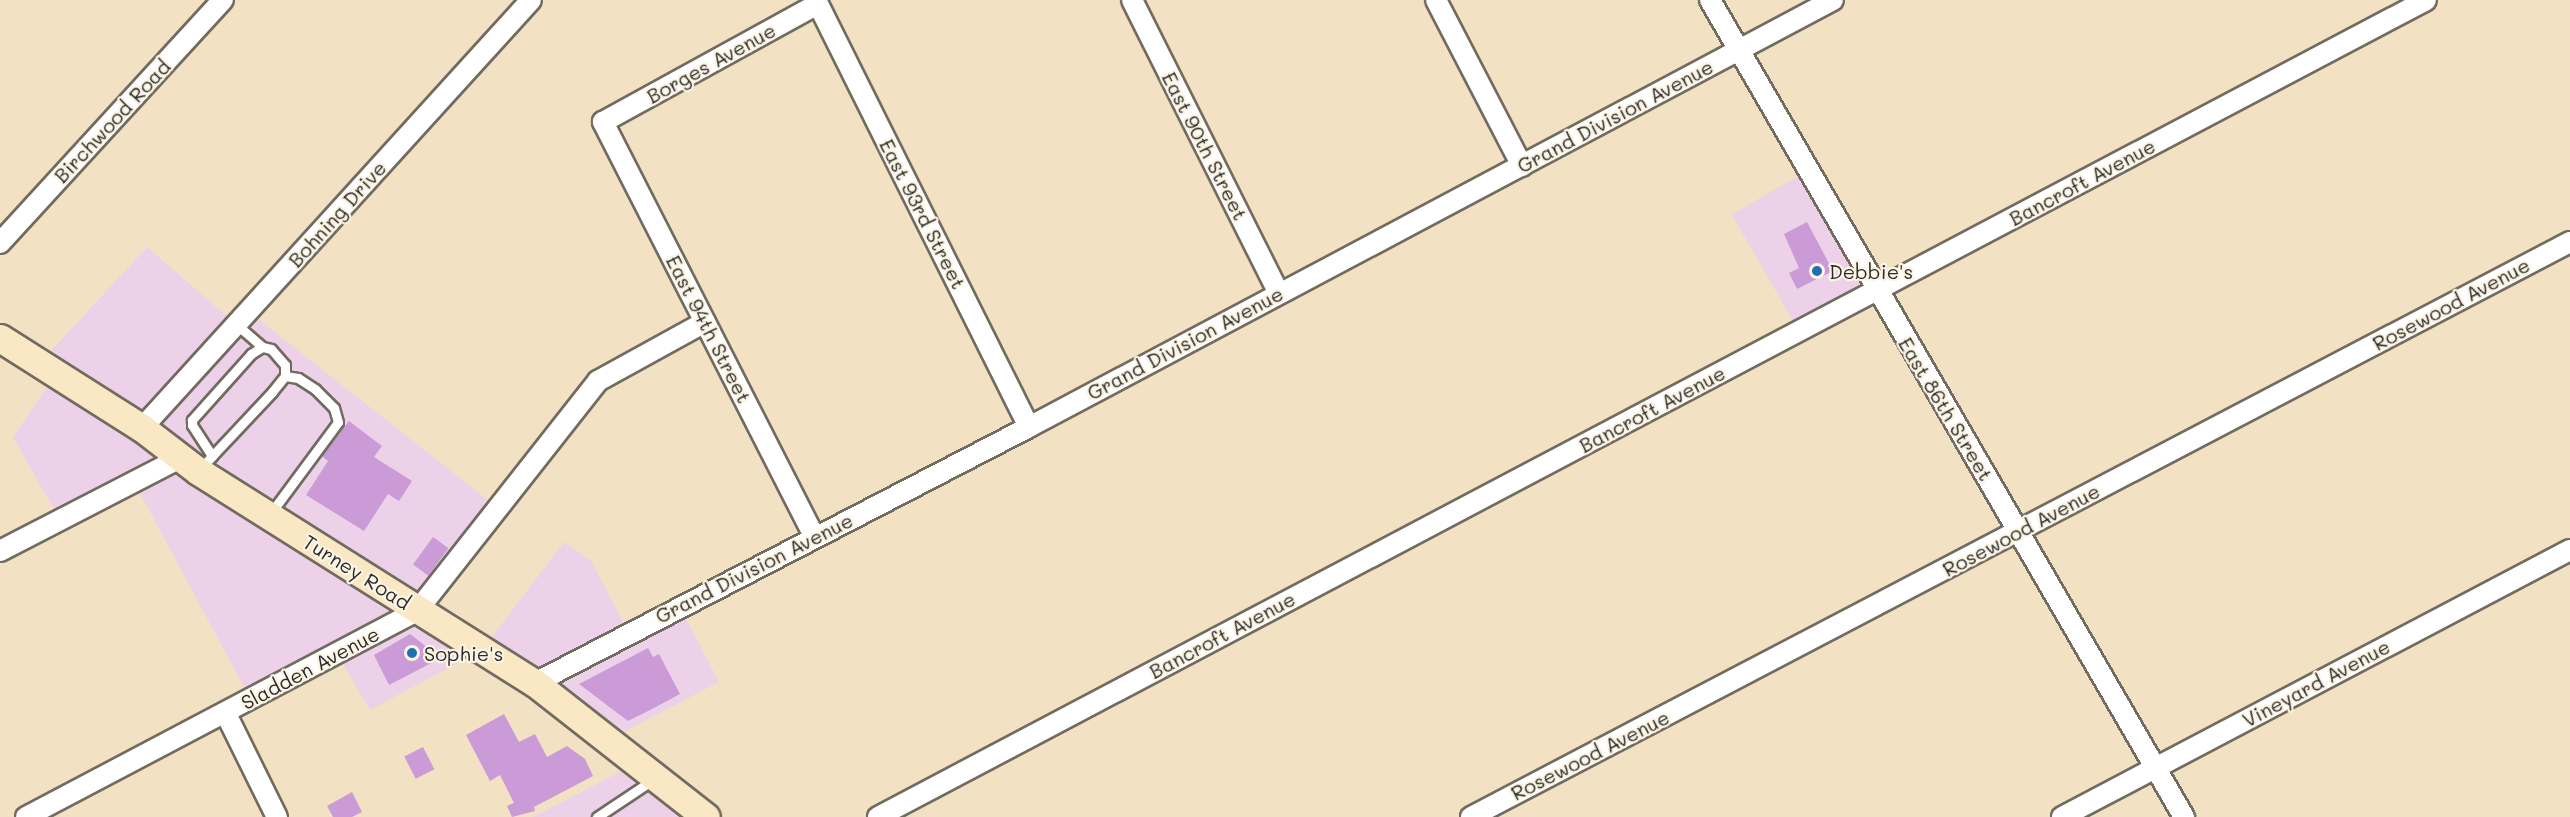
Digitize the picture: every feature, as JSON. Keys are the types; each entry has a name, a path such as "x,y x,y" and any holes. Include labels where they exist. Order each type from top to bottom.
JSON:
{"main road":[{"name":"Turney Road","path":"0,338 197,462 268,516 535,683 706,817"}],"street":[{"name":"Birchwood Road","path":"0,243 223,0"},
{"name":"Bohning Drive","path":"142,428 531,0"},
{"name":"East 90th Street","path":"1132,0 1278,292"},
{"path":"1436,0 1522,166"},
{"name":"East 86th Street","path":"1710,0 1736,51 2184,817"},
{"name":"Grand Division Avenue","path":"535,683 814,536 1029,427 1278,292 1522,166 1833,0"},
{"name":"Bancroft Avenue","path":"878,817 2426,0"},
{"name":"Borges Avenue","path":"603,122 817,2"},
{"name":"East 93rd Street","path":"817,2 1029,427"},
{"name":"East 94th Street","path":"603,122 814,536"},
{"name":"Rosewood Avenue","path":"1471,817 2570,242"},
{"name":"Sladden Avenue","path":"26,817 226,714 417,610 598,381 705,322"},
{"path":"0,551 197,462"},
{"name":"Vineyard Avenue","path":"2062,817 2570,550"},
{"path":"226,714 277,817"}],"lane":[{"path":"197,462 285,376 285,365 277,353 262,347 236,324"},
{"path":"197,462 192,420 243,362 262,347"},
{"path":"268,516 304,471 338,419 315,389 298,378 285,376"},
{"path":"597,817 656,778"}],"shaded area":[{"path":"1807,171 1876,291 1801,334 1732,214"},
{"path":"147,247 236,324 248,311 498,508 418,610 482,650 370,710 337,654 251,700 134,482 60,520 13,437 56,374 40,363"},
{"path":"564,542 591,561 629,633 680,607 719,682 608,740 482,650"},
{"path":"637,763 706,817 533,817"}],"building":[{"path":"1807,222 1833,271 1797,289 1789,273 1799,268 1784,234"},
{"path":"349,421 382,446 374,457 412,481 399,501 388,494 364,531 306,495 328,461 322,456"},
{"path":"433,537 448,548 428,576 413,565"},
{"path":"410,634 441,658 389,685 374,655"},
{"path":"648,648 653,657 659,654 680,694 628,721 579,684"},
{"path":"504,714 519,742 535,734 547,757 567,746 585,759 593,776 534,807 535,811 512,817 507,806 514,803 500,775 490,781 466,735"},
{"path":"423,747 434,769 416,779 404,757"},
{"path":"352,792 362,812 352,817 333,817 327,806"}],"place":[{"name":"Debbie's","path":"1817,271"},
{"name":"Sophie's","path":"412,653"}]}
